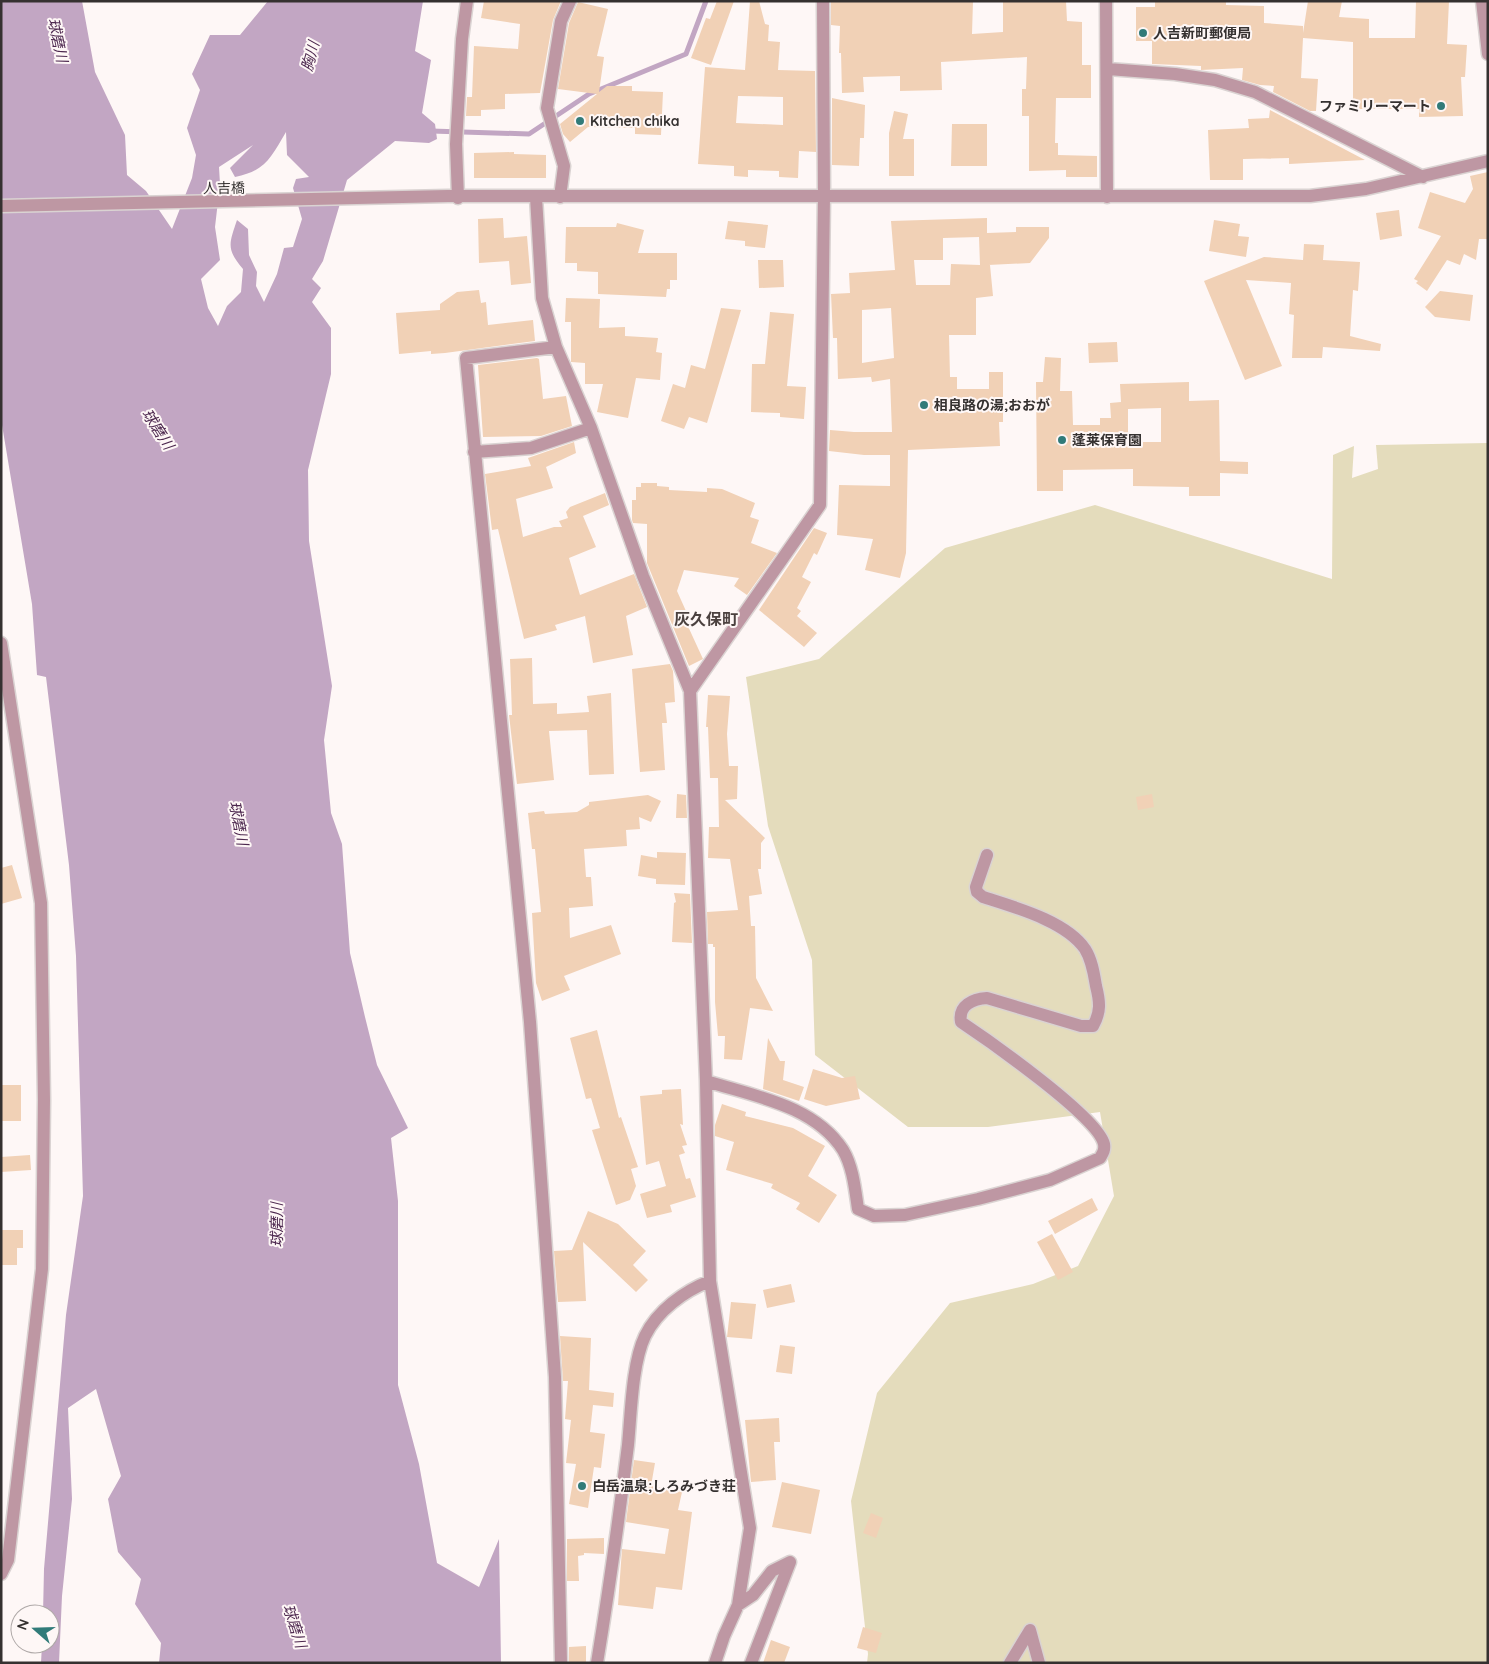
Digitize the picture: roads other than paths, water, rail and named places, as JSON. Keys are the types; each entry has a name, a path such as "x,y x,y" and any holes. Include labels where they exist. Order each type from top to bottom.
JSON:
{"street":[{"path":"453,197 462,39 467,1"},
{"path":"560,197 564,166 547,108 562,21 570,1"},
{"path":"690,691 820,505 824,196 823,1"},
{"path":"1106,1 1108,69 1107,197"},
{"path":"1482,1 1488,54"},
{"path":"1108,69 1175,74 1215,80 1255,92 1423,177"},
{"name":"人吉橋","path":"1,206 453,197 1310,196 1366,189 1488,161"},
{"path":"536,197 542,298 556,348 591,428 643,576 690,691 706,1082 710,1281 750,1528 738,1605 724,1636 715,1663"},
{"path":"556,348 466,358 530,1022 555,1377 561,1663"},
{"path":"474,452 531,448 591,428"},
{"path":"1,643 41,902 44,1100 42,1269 8,1560 1,1574"},
{"path":"706,1082 794,1109 824,1128 843,1150 853,1175 858,1209 874,1216 905,1215 978,1199 1050,1180 1100,1158 1104,1152 1104,1142 1080,1112 961,1022 960,1016 966,1004 974,999 987,998 1081,1026 1093,1026 1099,1016 1100,1002 1093,970 1086,950 1072,935 1031,913 983,897 977,892 976,886 987,855"},
{"path":"597,1663 614,1561 635,1376 644,1337 652,1324 680,1297 691,1288 710,1281"},
{"path":"738,1605 753,1596 772,1571 790,1562 751,1663"},
{"path":"1010,1663 1030,1630 1039,1663"}],"water":[{"path":"1,1 82,1 95,72 125,135 127,175 146,191 172,229 192,178 196,155 187,128 200,90 192,74 210,35 240,35 268,1 423,1 415,51 431,60 422,113 435,124 437,139 429,143 395,141 347,180 323,261 312,279 321,288 312,302 331,328 331,374 308,470 309,541 332,686 324,740 331,813 342,844 350,953 377,1065 408,1128 391,1138 398,1201 398,1385 419,1464 437,1563 479,1587 499,1539 501,1663 159,1663 161,1643 135,1604 141,1579 118,1552 108,1499 121,1476 96,1389 68,1408 72,1499 62,1596 60,1641 60,1604 43,1604 44,1569 66,1315 83,1196 76,956 69,865 46,677 37,675 32,604 1,419","holes":["286,132 287,155 309,177 296,179 293,188 302,219 293,247 284,248 277,274 264,302 256,286 257,272 249,255 248,229 237,220 231,246 234,256 243,269 241,292 227,306 218,326 208,308 201,279 220,260 215,227 220,184 219,167 253,145 230,168 235,177 254,171 261,167 271,156"]},
{"path":"41,1654 59,1654 59,1663 41,1663"}],"waterway":[{"path":"431,131 529,134 589,94 686,54 706,1"}],"place":[{"name":"人吉新町郵便局","path":"1143,33"},
{"name":"ファミリーマート","path":"1441,106"},
{"name":"Kitchen chika","path":"580,121"},
{"name":"相良路の湯;おおが","path":"924,405"},
{"name":"蓬莱保育園","path":"1062,440"},
{"name":"白岳温泉;しろみづき荘","path":"582,1486"}],"district":[{"name":"灰久保町","path":"706,619"}],"water label":[{"name":"球磨川","path":"58,40"},
{"name":"胸川","path":"310,56"},
{"name":"球磨川","path":"158,429"},
{"name":"球磨川","path":"239,823"},
{"name":"球磨川","path":"276,1225"},
{"name":"球磨川","path":"295,1626"}]}
